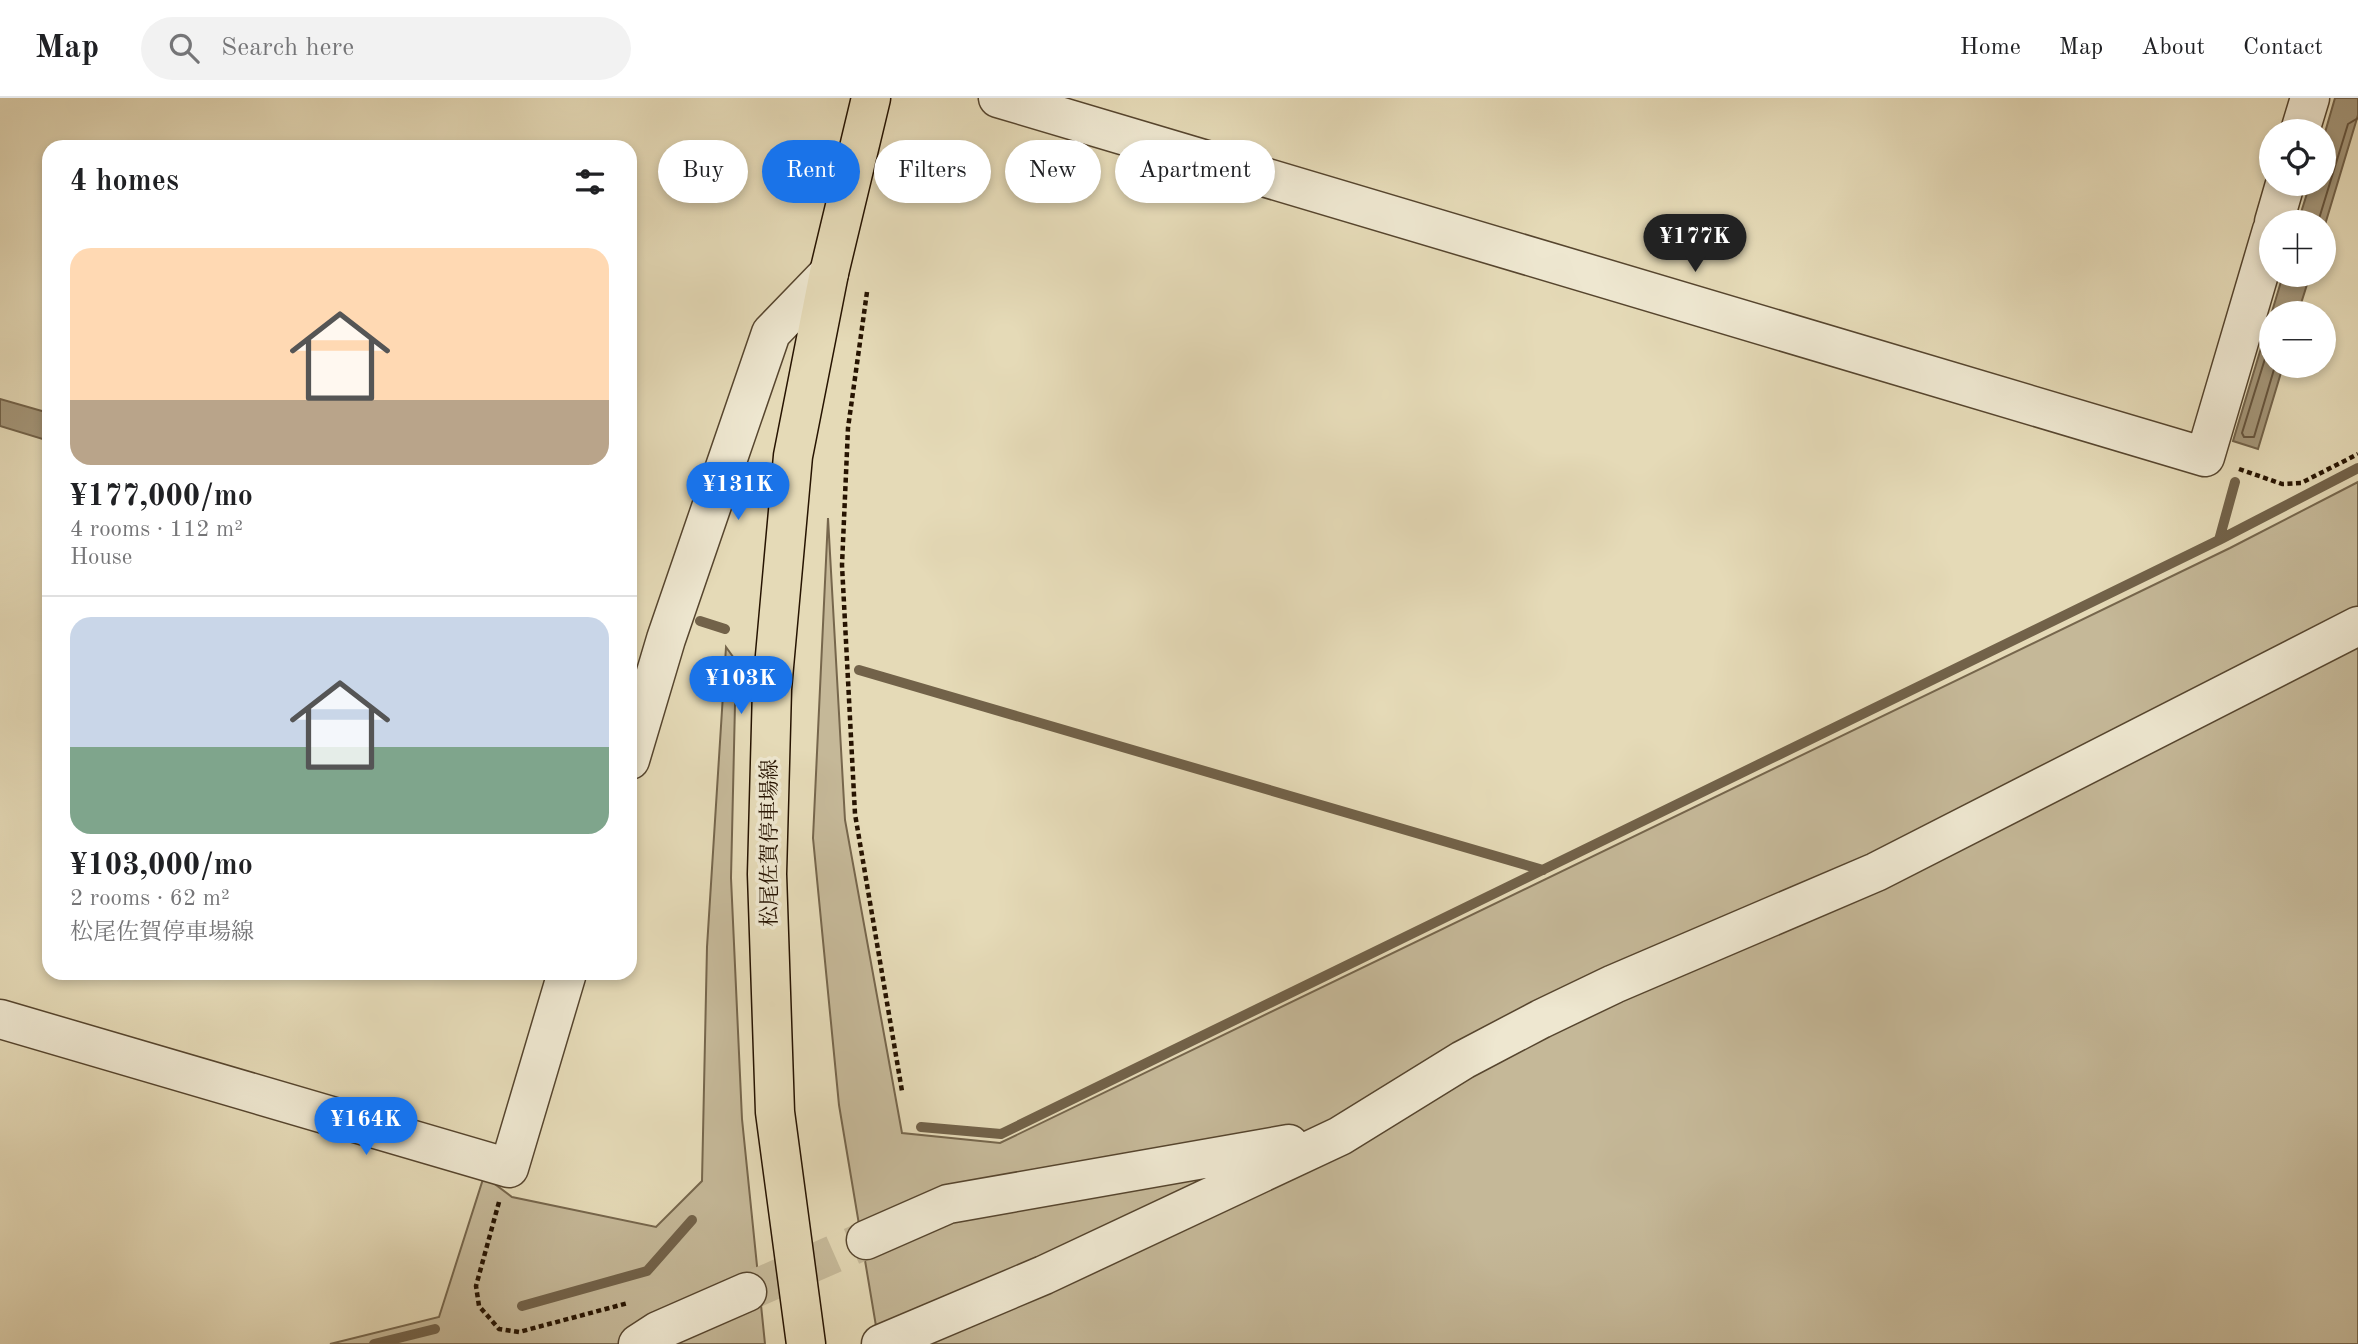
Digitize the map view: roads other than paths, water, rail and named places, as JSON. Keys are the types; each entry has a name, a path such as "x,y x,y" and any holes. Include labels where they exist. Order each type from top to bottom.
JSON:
{"main road":[{"name":"松尾佐賀停車場線","path":"806,1344 775,1112 766,874 772,689 793,456 830,274 872,98"}],"street":[{"path":"998,98 2205,457 2259,274"},
{"path":"2304,119 2310,98"},
{"path":"637,736 666,639 771,333 830,274"},
{"path":"881,1344 1044,1276 1340,1136 1463,1060 1541,1019 1614,984 1876,872 2358,626"},
{"path":"0,1019 509,1168 565,980"},
{"path":"866,1240 948,1204 1340,1136"},
{"path":"638,1344 658,1331 747,1292"}],"water":[{"path":"2335,98 2358,98 2358,115 2336,188 2336,119 2329,119"},
{"path":"2306,196 2334,196 2329,210 2302,210"},
{"path":"2279,287 2306,287 2302,301 2275,301"},
{"path":"2259,355 2259,378 2279,378 2258,449 2233,441"},
{"path":"0,399 42,411 42,439 0,426"}],"waterway":[{"path":"921,1127 1001,1134 2219,540 2358,468"},
{"path":"2219,540 2235,482"},
{"path":"700,621 725,629"},
{"path":"859,670 1543,870"},
{"path":"522,1306 647,1271 692,1220"},
{"path":"374,1344 435,1329"}],"tunnel":[{"path":"747,1292 866,1240"}]}
